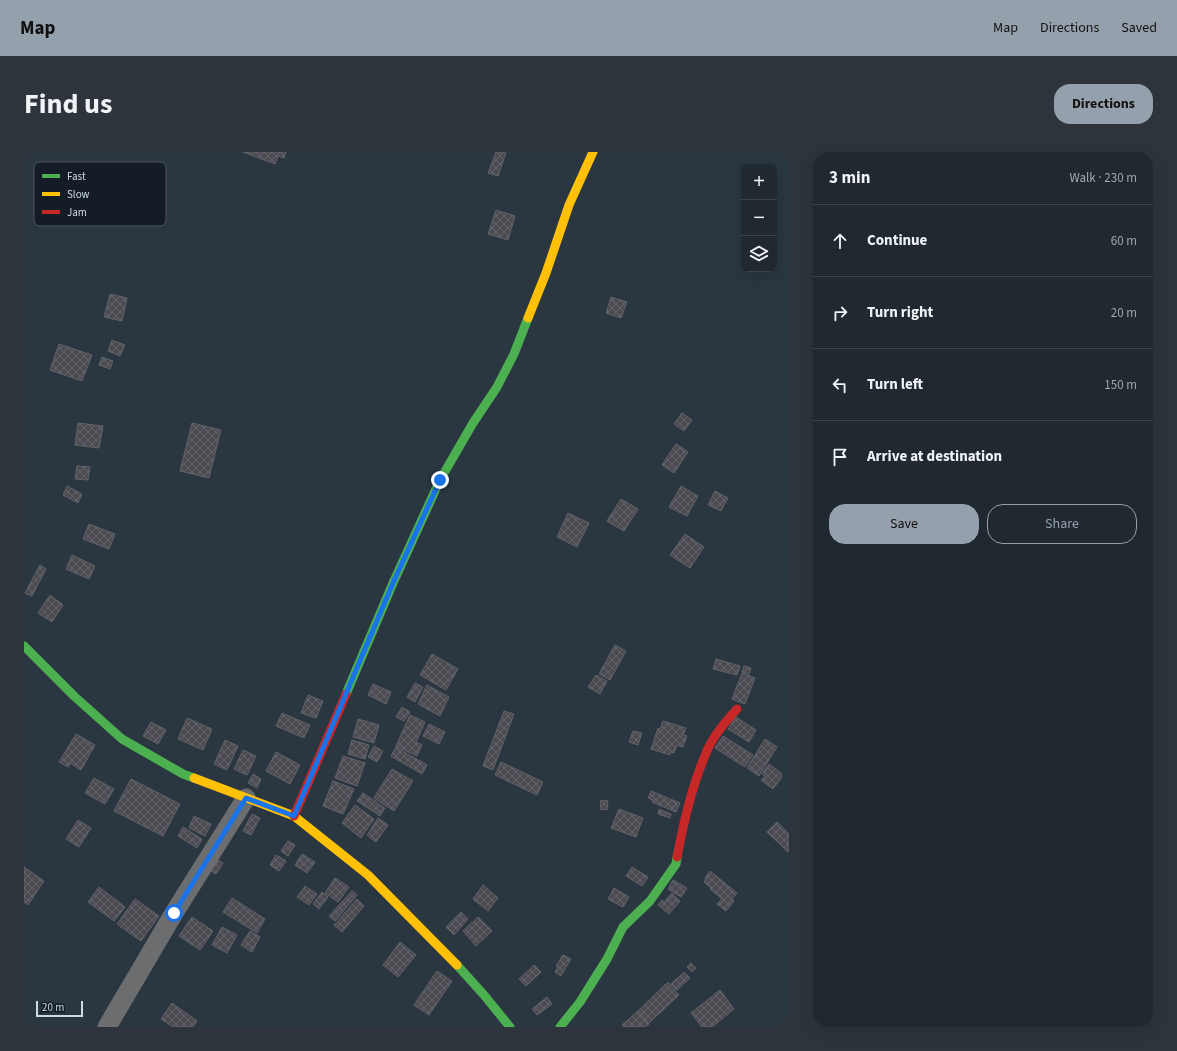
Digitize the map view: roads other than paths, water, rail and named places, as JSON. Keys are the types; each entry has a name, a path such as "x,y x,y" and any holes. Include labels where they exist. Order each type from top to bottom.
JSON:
{"street":[{"path":"294,816 390,590 440,480 473,423 497,387 514,354 546,273 569,205 593,152"},
{"path":"24,646 74,696 122,740 183,774 294,816 368,875 449,957 484,995 510,1027"},
{"path":"560,1027 584,996 607,959 623,927 650,901 676,864 689,802 706,750 726,721 737,709"},
{"path":"107,1027 174,913 246,798"}]}
